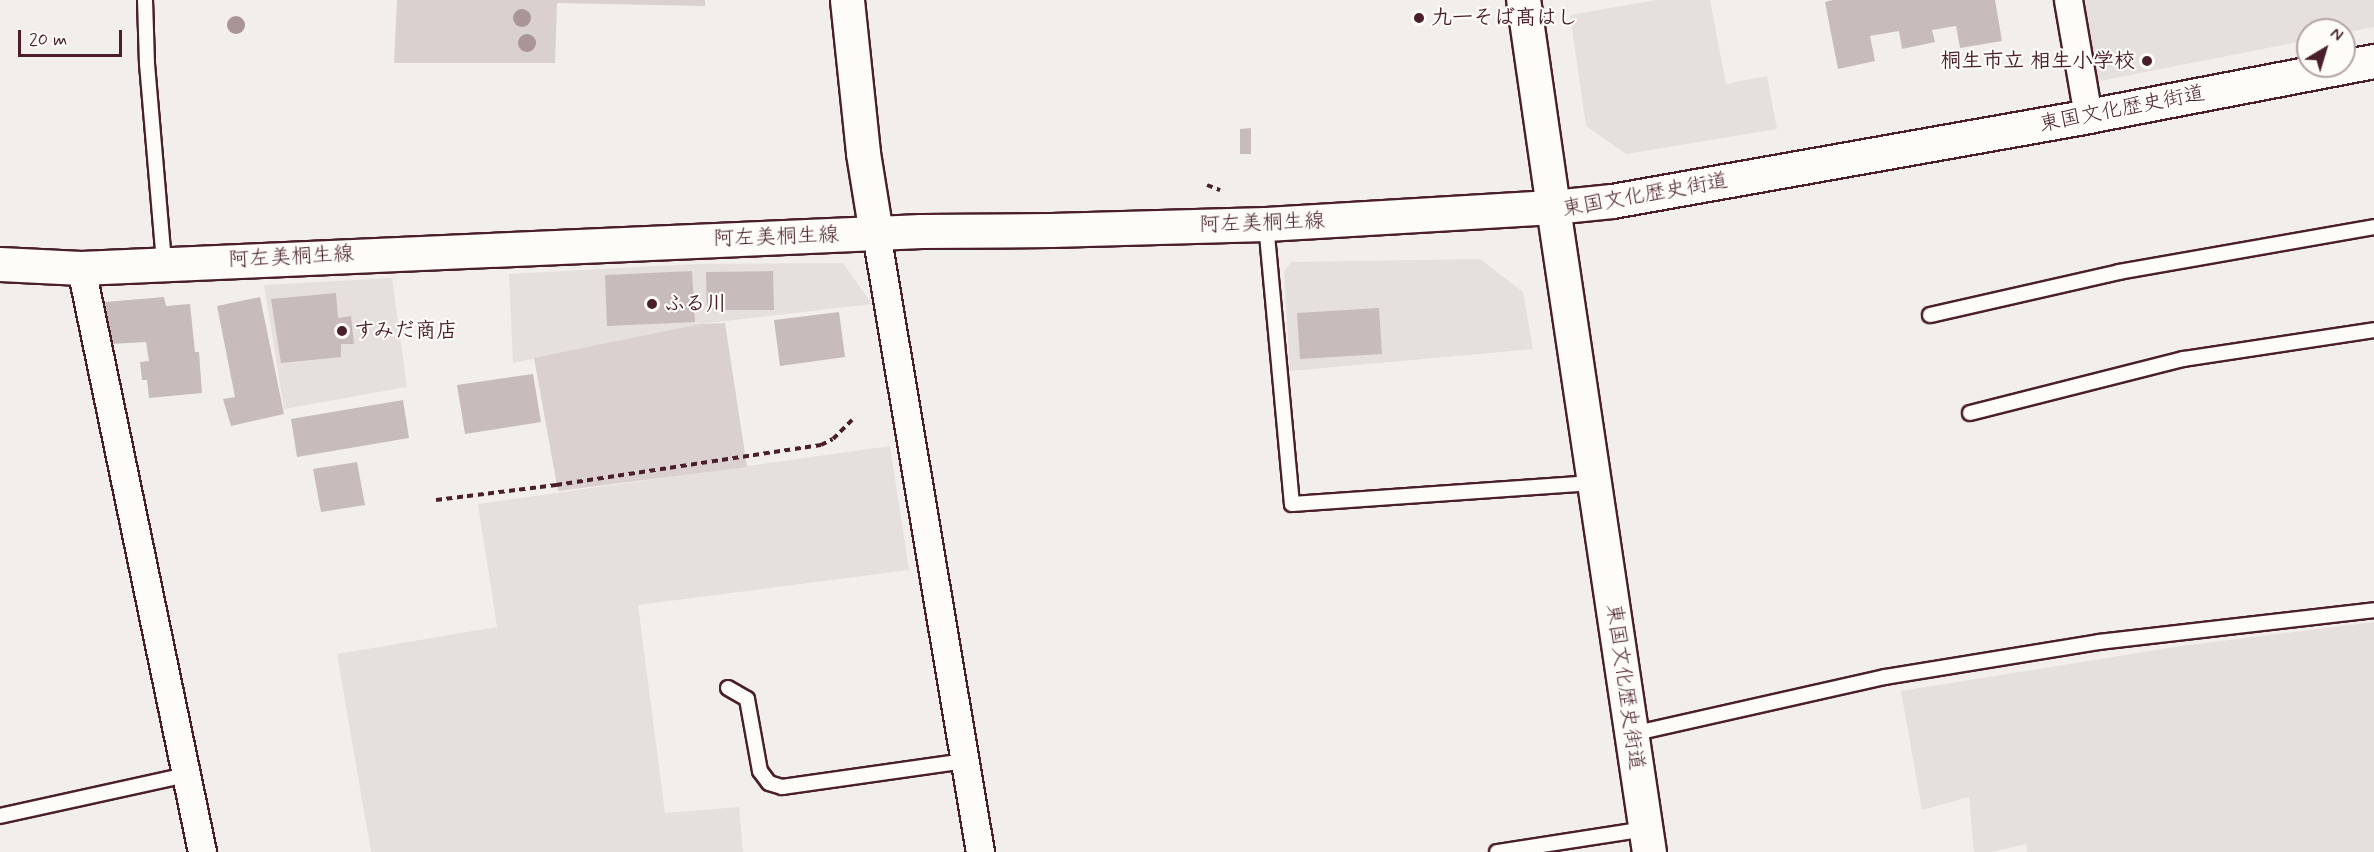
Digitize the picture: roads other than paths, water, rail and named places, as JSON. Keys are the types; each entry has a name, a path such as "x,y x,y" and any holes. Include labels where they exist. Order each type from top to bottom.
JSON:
{"main road":[{"path":"847,0 863,153 876,233"},
{"path":"1523,0 1553,207"},
{"name":"東国文化歴史街道","path":"1647,840 1596,483 1553,207 1612,201 2088,116 2374,60"},
{"name":"阿左美桐生線","path":"0,264 81,268 876,233 1266,224 1553,207"}],"street":[{"path":"2068,0 2088,116"},
{"path":"876,233 980,852"},
{"path":"81,268 202,852"}],"lane":[{"path":"145,0 147,64 164,263"},
{"path":"1266,224 1292,504 1596,483"},
{"path":"1930,315 2119,272 2374,227"},
{"path":"1970,413 2183,359 2374,330"},
{"path":"1632,734 1885,677 2099,642 2374,610"},
{"path":"728,688 747,699 760,771 768,783 782,787 965,761"},
{"path":"0,816 186,775"},
{"path":"1497,852 1647,840"}],"place":[{"name":"九一そば髙はし","path":"1419,18"},
{"name":"桐生市立 相生小学校","path":"2147,61"},
{"name":"ふる川","path":"652,304"},
{"name":"すみだ商店","path":"342,331"}]}
